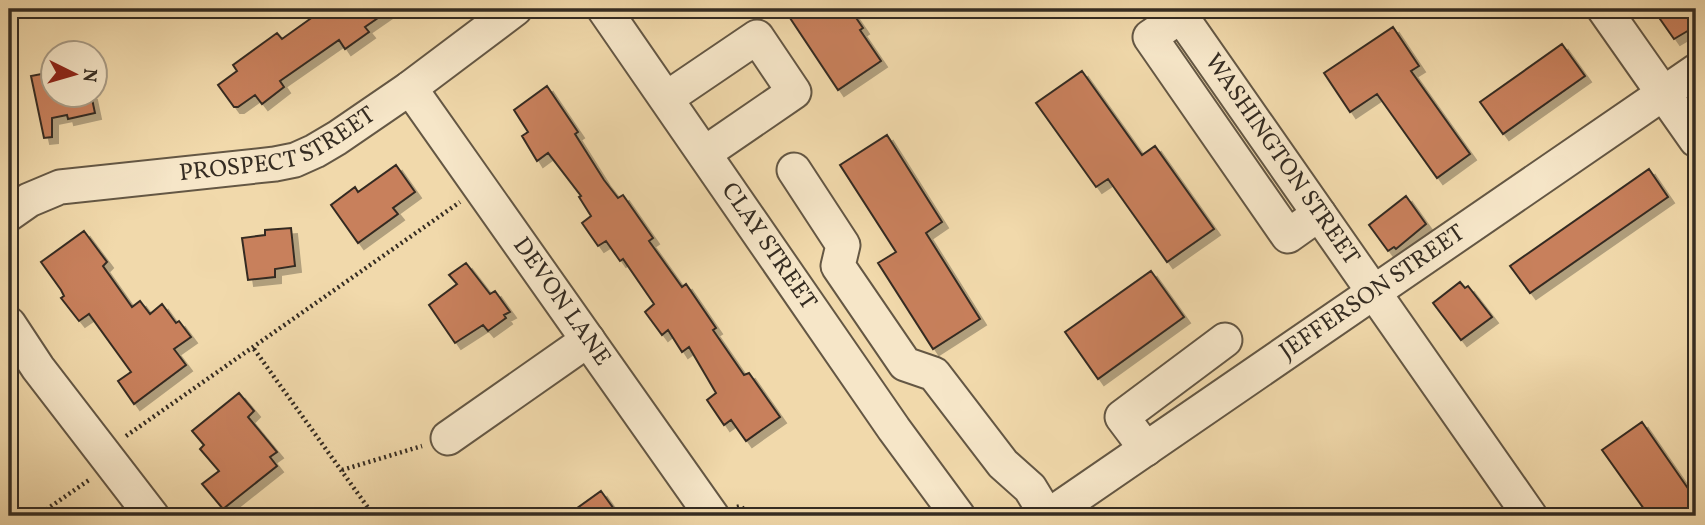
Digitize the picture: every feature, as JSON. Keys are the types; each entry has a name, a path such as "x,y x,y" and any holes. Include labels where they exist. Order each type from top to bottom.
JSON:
{"street":[{"name":"PROSPECT STREET","path":"9,214 46,191 61,187 275,164 315,151 410,88 515,9"},
{"name":"CLAY STREET","path":"604,9 894,429 958,516"},
{"path":"1604,9 1696,140"},
{"name":"WASHINGTON STREET","path":"1178,12 1530,516"},
{"path":"667,99 757,37 794,92 705,153"},
{"name":"JEFFERSON STREET","path":"1048,516 1696,71"},
{"name":"DEVON LANE","path":"410,88 712,516"},
{"path":"794,170 843,244 838,265 905,364 934,374 1003,464 1030,488 1048,516"},
{"path":"9,324 38,368 152,516"},
{"path":"447,438 588,340"},
{"path":"1146,449 1122,417 1225,340"}],"path":[{"path":"37,516 93,477 117,443 481,188"},
{"path":"254,349 374,516"},
{"path":"342,470 447,438"}],"building":[{"path":"324,9 391,9 365,27 369,32 345,49 339,40 280,81 284,87 262,104 255,95 234,107 218,85 237,71 233,65 277,33 282,39"},
{"path":"784,9 850,9 863,28 860,30 881,61 838,90"},
{"path":"1653,9 1696,9 1696,26 1674,39"},
{"path":"1393,27 1419,66 1411,71 1470,154 1437,178 1377,94 1350,112 1324,73"},
{"path":"1562,44 1585,76 1503,134 1480,102"},
{"path":"1082,71 1142,155 1155,146 1214,229 1167,262 1108,179 1096,187 1036,103"},
{"path":"38,75 38,108 94,108 95,113 68,119 67,115 52,118 52,137 44,138 31,76"},
{"path":"547,86 578,132 575,134 604,180 618,198 623,195 653,238 649,241 682,287 686,284 744,375 749,373 780,417 746,441 731,420 724,425 707,400 716,393 689,347 682,352 668,330 662,335 645,312 654,304 623,259 620,261 606,241 598,246 582,223 591,216 579,197 581,196 548,153 537,161 522,136 528,132 514,110"},
{"path":"887,135 942,222 926,233 980,319 933,349 878,263 896,252 840,165"},
{"path":"396,165 415,192 393,208 398,214 358,243 331,205 355,187 358,192"},
{"path":"1649,169 1668,197 1530,293 1510,266"},
{"path":"1406,196 1426,224 1396,249 1394,247 1388,251 1369,225"},
{"path":"291,228 295,266 275,269 275,277 248,280 242,238 265,235 265,230"},
{"path":"84,231 107,262 103,266 132,307 140,301 150,314 162,304 191,337 174,349 186,365 134,404 118,381 131,372 89,314 79,321 61,298 64,296 61,290 41,262"},
{"path":"466,263 490,294 495,291 510,312 488,331 483,325 455,343 429,305 457,284 449,275"},
{"path":"1151,271 1184,317 1098,379 1065,332"},
{"path":"1460,282 1465,288 1468,286 1492,317 1461,340 1433,303"},
{"path":"239,393 254,411 248,417 277,452 270,457 277,466 223,509 202,484 219,471 200,449 204,445 192,431"},
{"path":"1642,422 1696,500 1696,516 1649,516 1602,450"},
{"path":"601,491 619,516 566,516"}]}
